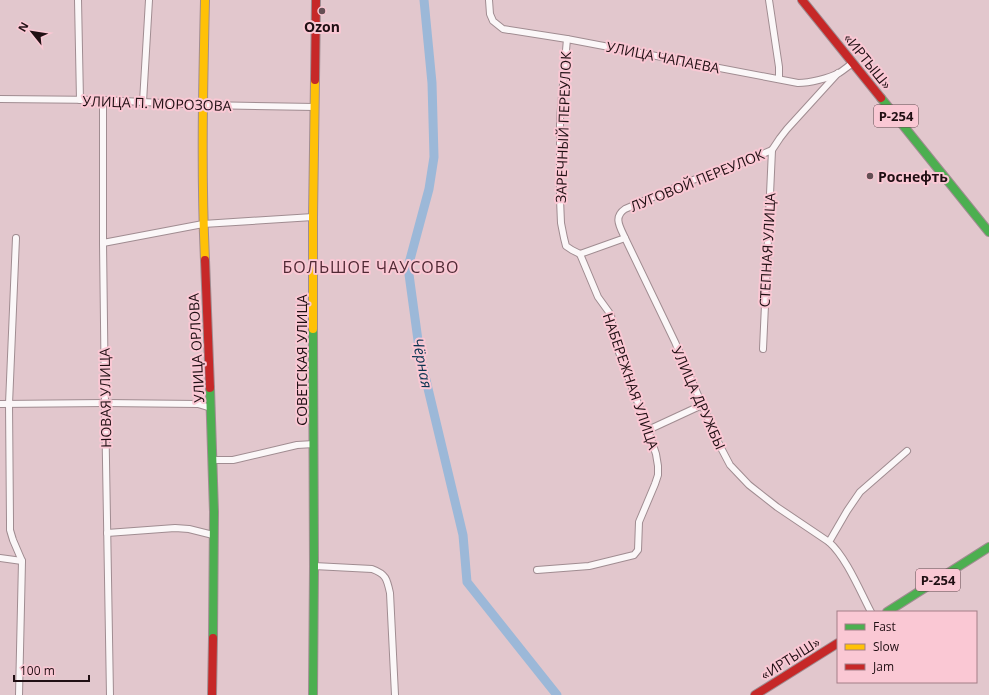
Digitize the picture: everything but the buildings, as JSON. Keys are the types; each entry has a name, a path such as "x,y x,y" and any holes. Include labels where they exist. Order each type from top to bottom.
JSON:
{"main road":[{"name":"УЛИЦА ОРЛОВА","path":"205,0 203,224 213,460 212,695"},
{"name":"СОВЕТСКАЯ УЛИЦА","path":"312,695 314,566 313,217 316,0"},
{"name":"«ИРТЫШ»","path":"802,0 989,232"},
{"name":"Р-254","path":"889,611 989,547"},
{"name":"«ИРТЫШ»","path":"755,695 837,644"}],"street":[{"path":"78,0 80,100"},
{"path":"143,102 149,0"},
{"name":"УЛИЦА ЧАПАЕВА","path":"488,0 492,21 502,29 567,39 798,83 807,83 838,73 853,63"},
{"path":"769,0 779,67 779,79"},
{"name":"ЗАРЕЧНЫЙ ПЕРЕУЛОК","path":"567,39 560,119 561,223 566,246 580,254"},
{"name":"ЛУГОВОЙ ПЕРЕУЛОК","path":"619,216 626,208 692,180 744,162 772,150 787,129 838,73"},
{"name":"УЛИЦА П. МОРОЗОВА","path":"0,99 103,100 204,105 315,107"},
{"name":"НОВАЯ УЛИЦА","path":"103,100 103,243 110,695"},
{"name":"СТЕПНАЯ УЛИЦА","path":"763,349 772,150"},
{"name":"УЛИЦА ДРУЖБЫ","path":"619,216 618,220 625,238 675,342 725,457 730,465 750,485 777,507 829,542 838,551 870,611"},
{"path":"103,243 203,224 313,217"},
{"path":"16,238 9,404 10,530 22,561 19,695"},
{"path":"580,254 625,238"},
{"name":"НАБЕРЕЖНАЯ УЛИЦА","path":"537,570 589,566 634,555 638,550 639,522 656,484 658,475 656,454 614,339 611,315 598,297 580,254"},
{"path":"0,404 198,404 211,408"},
{"path":"648,430 702,405"},
{"path":"213,460 233,460 297,445 314,444"},
{"path":"829,542 860,492 907,451"},
{"path":"108,533 175,528 189,529 213,535"},
{"path":"0,558 22,561"},
{"path":"314,566 372,569 381,572 386,579 390,593 394,695"}],"waterway":[{"name":"Чёрная","path":"424,0 432,83 434,157 429,189 408,267 420,355 463,535 467,582 557,695"}],"traffic: fast":[{"path":"881,98 989,232"},
{"path":"313,329 313,695"},
{"path":"210,388 214,512 213,638"},
{"path":"889,611 989,547"}],"traffic: slow":[{"path":"205,0 203,163 205,260"},
{"path":"313,329 315,80"}],"traffic: jam":[{"path":"315,80 316,0"},
{"path":"802,0 881,98"},
{"path":"205,260 210,388"},
{"path":"212,695 213,638"},
{"path":"755,695 837,644"}],"place":[{"name":"Ozon","path":"322,11"},
{"name":"Роснефть","path":"870,176"}],"district":[{"name":"БОЛЬШОЕ ЧАУСОВО","path":"371,267"}]}
